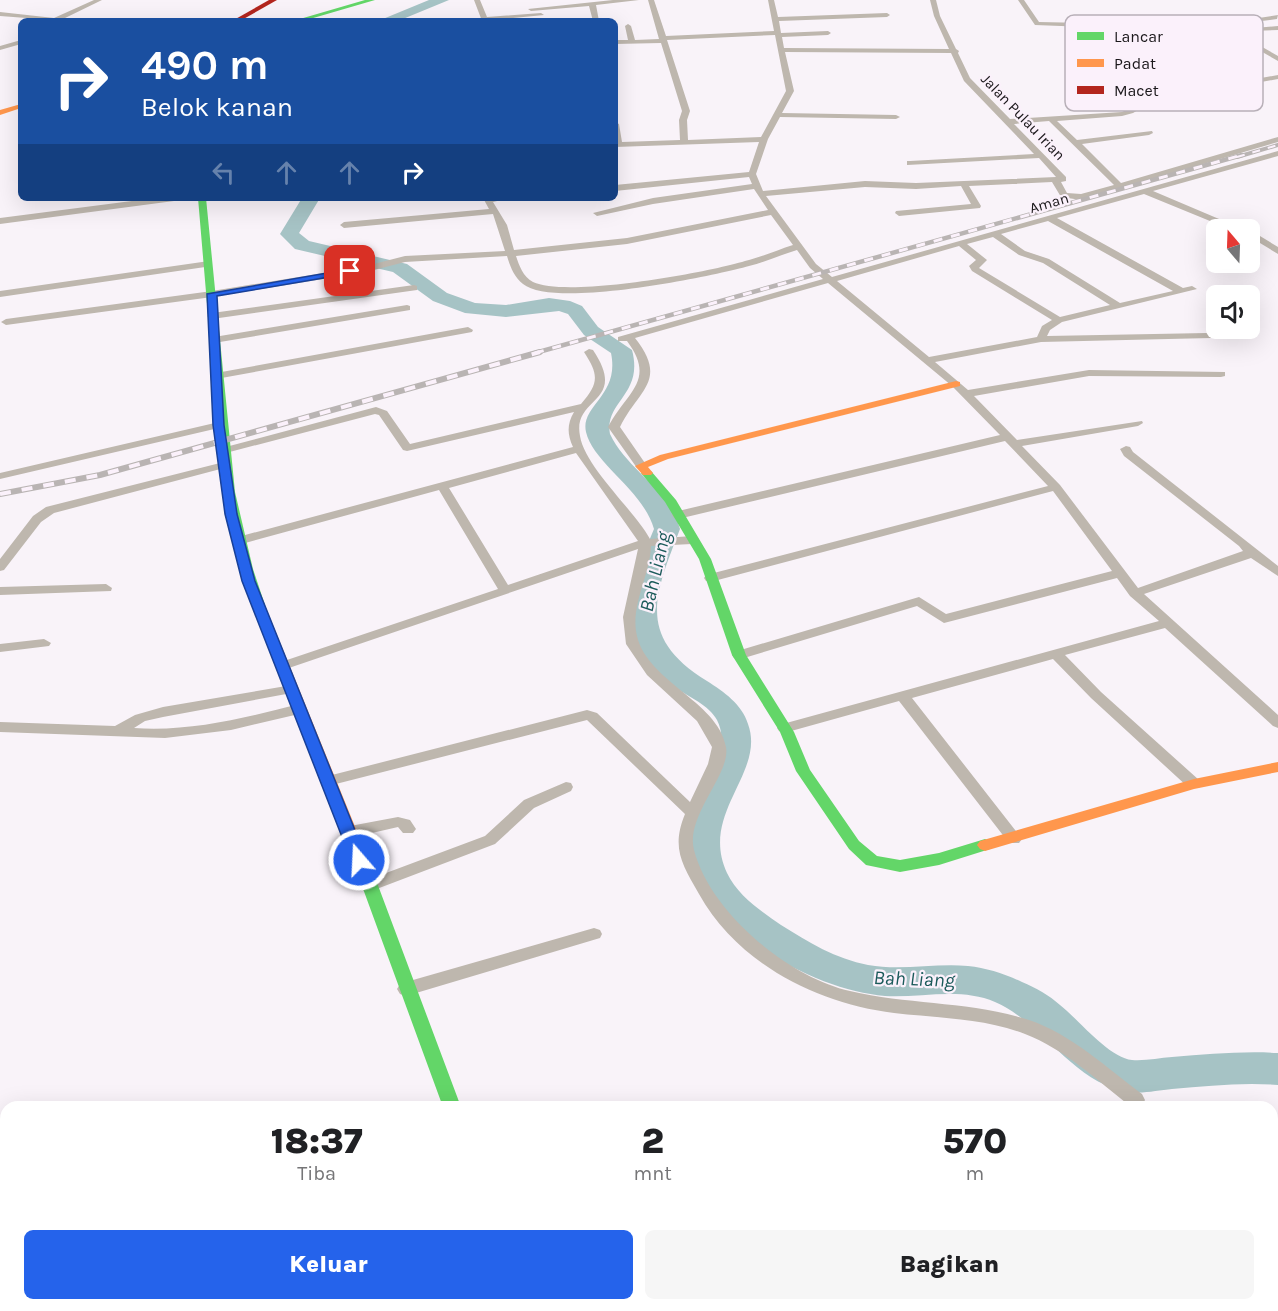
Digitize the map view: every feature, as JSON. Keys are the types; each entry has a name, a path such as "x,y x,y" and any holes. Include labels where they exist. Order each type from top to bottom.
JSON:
{"main road":[{"path":"241,18 274,0"},
{"path":"249,18 282,0"},
{"path":"307,18 372,0"},
{"path":"0,113 18,107"},
{"path":"202,201 212,294 219,425 231,514 238,541 249,581 350,832 406,989 450,1101"},
{"path":"961,389 664,458 641,466 670,500 688,540 705,559 739,655 784,728 803,771 854,845 872,861 900,866 939,859 1014,839 1194,784 1278,767"}],"street":[{"path":"65,18 99,0"},
{"path":"477,0 483,18"},
{"path":"531,9 636,0"},
{"path":"651,0 686,111 683,120 684,141"},
{"path":"771,0 790,91 764,139 752,174 772,212 813,266 961,389 1056,487 1135,593 1278,723"},
{"name":"Jalan Pulau Irian","path":"933,0 937,16 956,51 967,79 1063,177 1056,181"},
{"path":"1021,0 1037,24 1065,25"},
{"path":"594,2 596,18"},
{"path":"0,14 34,18"},
{"path":"509,18 559,14"},
{"path":"774,19 887,15"},
{"path":"1263,18 1278,15"},
{"path":"628,26 633,42"},
{"path":"1263,28 1278,27"},
{"path":"618,42 828,33"},
{"path":"0,48 18,43"},
{"path":"780,50 956,51"},
{"path":"1263,51 1278,59"},
{"path":"1263,81 1278,77"},
{"path":"1267,80 1278,85"},
{"path":"1007,122 1052,120 1132,111"},
{"path":"777,116 896,117"},
{"path":"1052,120 1120,186"},
{"path":"1075,143 1149,133"},
{"path":"618,145 764,139"},
{"path":"597,213 653,201 759,190 865,184 964,185 1056,181 1064,195 1074,198 1278,139"},
{"name":"Aman","path":"641,466 614,427 639,392 645,378 640,353 626,338 1278,153"},
{"path":"910,163 1040,156"},
{"path":"618,188 752,174"},
{"path":"900,213 977,206 964,185"},
{"path":"1145,190 1215,219"},
{"path":"0,221 151,201"},
{"path":"488,201 500,218 511,254 524,280 530,286 553,292 598,290 743,264 775,252 798,247"},
{"path":"344,225 495,211"},
{"path":"6,322 212,294 385,266 405,259 511,254 627,241 772,212"},
{"path":"1048,217 1181,291"},
{"path":"993,233 1022,253 1046,261 1118,306"},
{"path":"1260,239 1278,251"},
{"path":"959,242 982,260 974,266 975,269 1059,320"},
{"path":"0,294 209,264"},
{"path":"212,316 414,288"},
{"path":"1041,339 1046,328 1059,320 1192,289"},
{"path":"214,340 407,308"},
{"path":"216,376 468,330"},
{"path":"927,360 1041,339 1206,336"},
{"path":"589,352 601,365 602,377 599,389 584,406 574,423 573,433 580,449 649,542"},
{"path":"961,389 1089,373 1221,374"},
{"path":"0,567 37,519 50,510 376,410 384,413 407,448 584,406"},
{"path":"678,515 1011,441 1138,423"},
{"path":"0,476 219,425"},
{"path":"238,541 580,449"},
{"path":"1126,449 1128,454 1278,572"},
{"path":"443,487 505,590"},
{"path":"710,578 1056,487"},
{"path":"283,666 649,542 688,540"},
{"path":"649,542 630,611 632,641 641,662 700,714 720,749 719,759 691,811 685,840 689,857 705,892 733,929 797,977 847,998 920,1010 996,1018 1029,1028 1056,1043 1136,1100"},
{"path":"1135,593 1248,555 1249,550"},
{"path":"739,655 919,601 944,619 1120,573"},
{"path":"0,591 106,588"},
{"path":"784,728 1168,623"},
{"path":"0,648 44,643"},
{"path":"1056,654 1194,784"},
{"path":"118,731 140,718 163,712 292,690"},
{"path":"903,696 1014,839"},
{"path":"0,728 118,731 155,735 201,732 299,709"},
{"path":"328,781 587,715 592,716 691,811"},
{"path":"368,886 490,840 530,804 566,787"},
{"path":"350,832 398,822 405,824 408,829"},
{"path":"406,989 594,934"}],"waterway":[{"name":"Bah Liang","path":"393,18 442,0"},
{"name":"Bah Liang","path":"309,201 289,234 302,245 400,268 413,275 440,297 472,309 506,311 549,304 563,305 575,310 591,331 621,350 624,366 622,382 598,419 598,434 615,459 651,497 664,518 667,529 650,574 645,595 643,614 645,632 653,650 667,667 720,704 733,722 736,737 735,752 706,819 703,837 704,855 715,883 740,913 790,948 820,964 851,975 901,982 969,980 1006,990 1041,1010 1095,1059 1117,1072 1130,1076 1251,1067 1278,1069"}],"railway":[{"path":"1237,157 1278,145"},
{"path":"535,353 1242,155"},
{"path":"0,494 100,475 540,352"}],"traffic: fast":[{"path":"307,18 372,0"},
{"path":"202,201 229,492 246,569 260,608"},
{"path":"647,473 670,500 705,559 739,655 787,732 803,771 854,845 872,861 900,866 939,859 985,845"},
{"path":"359,856 450,1101"}],"traffic: slow":[{"path":"0,113 18,107"},
{"path":"647,473 641,466 664,457 956,384"},
{"path":"260,608 359,856"},
{"path":"985,845 1194,784 1278,767"}],"traffic: jam":[{"path":"241,18 274,0"}],"route":[{"path":"350,271 227,289 212,294 212,316 219,425 231,514 249,581 325,775 350,832 359,860"}]}
